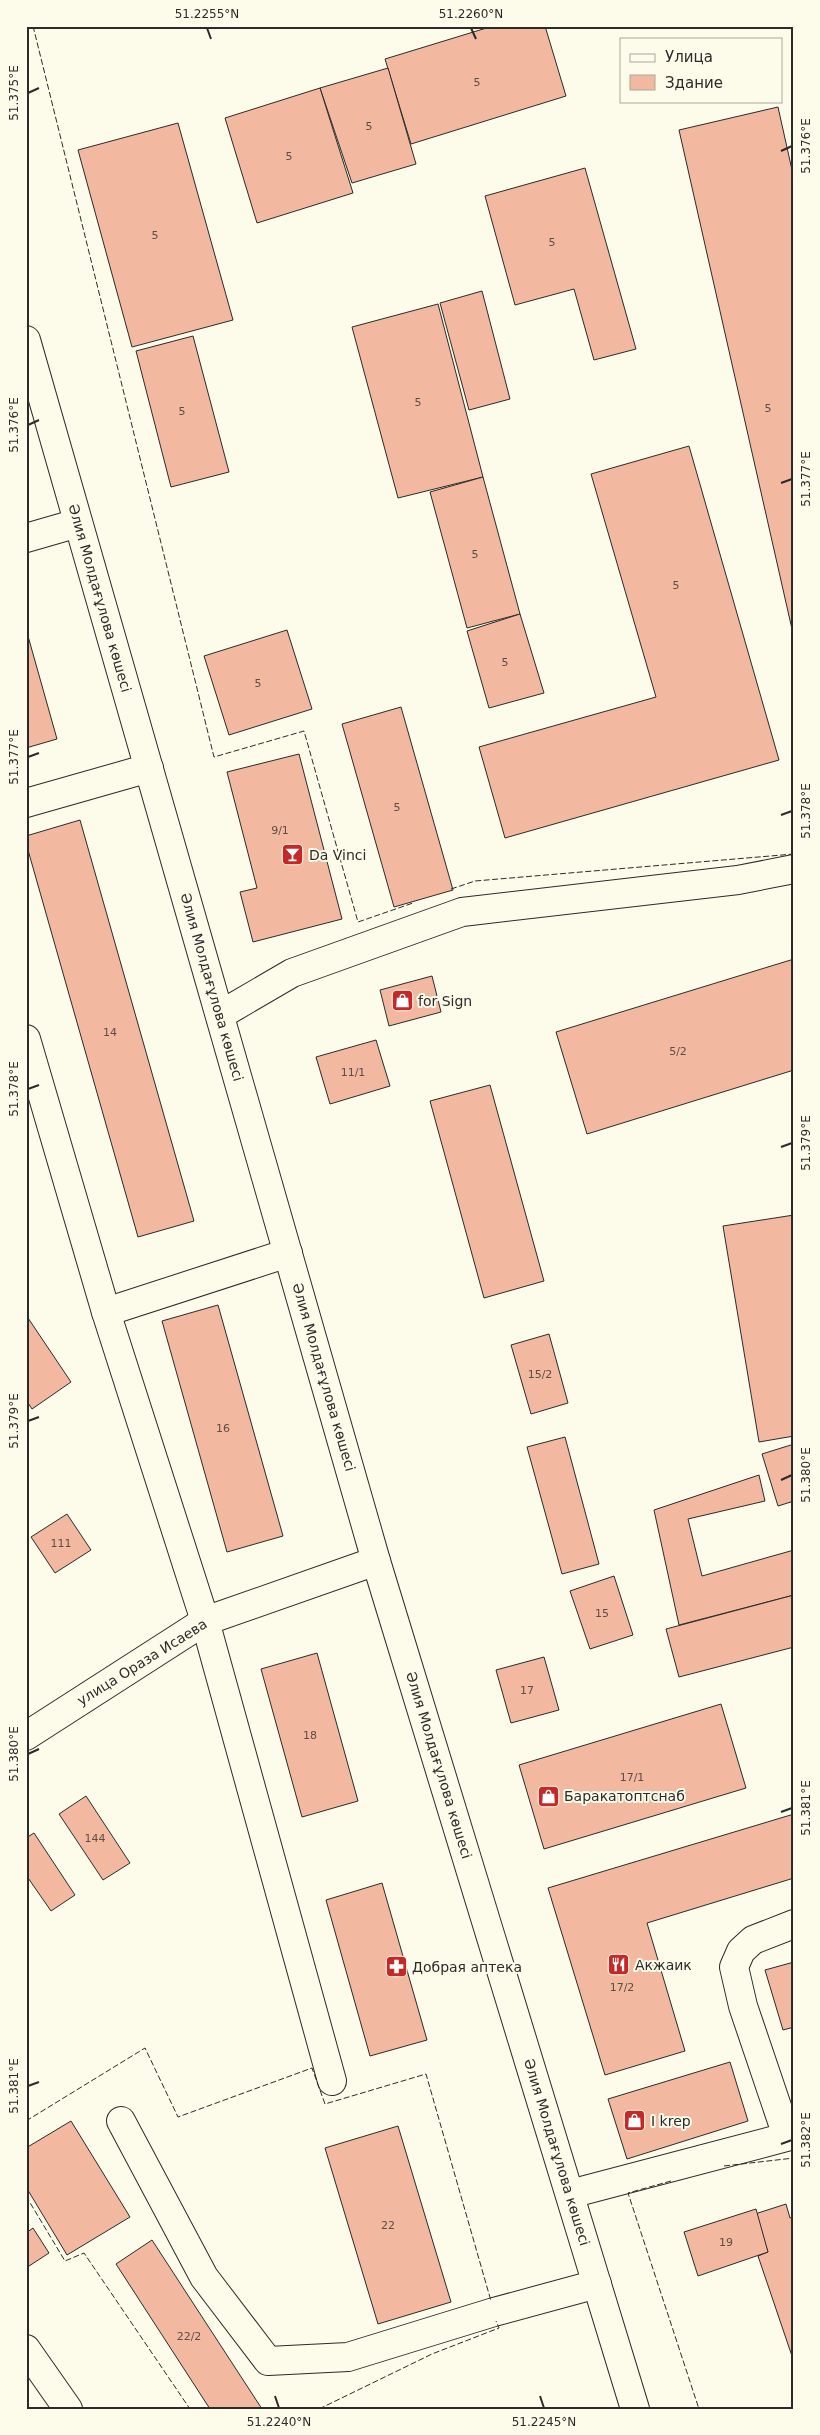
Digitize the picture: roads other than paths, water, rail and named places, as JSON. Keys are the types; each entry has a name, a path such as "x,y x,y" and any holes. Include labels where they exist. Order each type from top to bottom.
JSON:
{"main road":[{"name":"Әлия Молдағұлова көшесі","path":"26,340 376,1561 635,2409"},
{"path":"26,538 78,523"},
{"path":"26,803 149,768"},
{"path":"220,1015 292,972 462,912 738,880 794,869"},
{"path":"26,1039 106,1312 205,1621 332,2081"},
{"path":"106,1312 288,1252"},
{"name":"улица Ораза Исаева","path":"26,1736 205,1621 376,1561"},
{"path":"570,2194 790,2135 743,2006 734,1967 741,1950 753,1940 794,1924"},
{"path":"121,2121 204,2277 268,2361 348,2357 494,2312 597,2284"},
{"path":"26,2349 68,2409"}],"place":[{"name":"Da Vinci","path":"293,855"},
{"name":"for Sign","path":"402,1001"},
{"name":"Баракатоптснаб","path":"548,1796"},
{"name":"Акжаик","path":"619,1965"},
{"name":"Добрая аптека","path":"396,1967"},
{"name":"I krep","path":"635,2121"}]}
